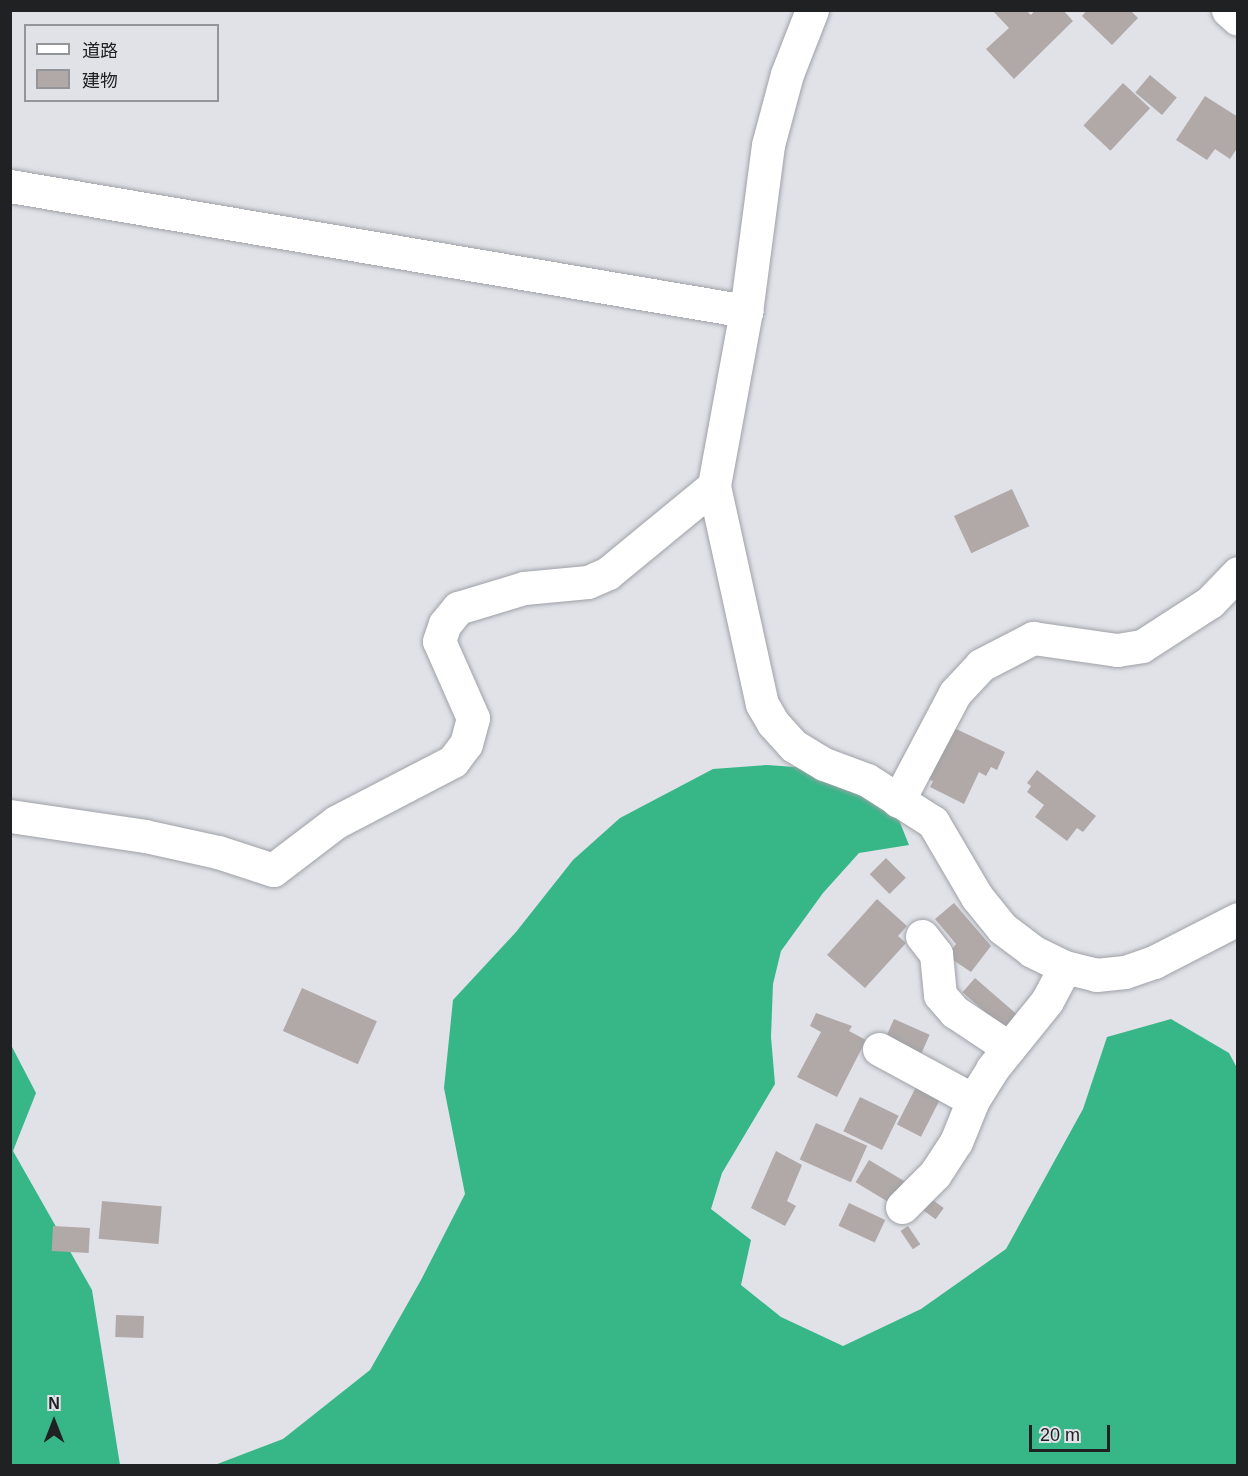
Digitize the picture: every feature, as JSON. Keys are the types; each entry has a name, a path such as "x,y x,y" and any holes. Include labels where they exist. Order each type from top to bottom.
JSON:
{"street":[{"path":"812,10 787,74 768,145 746,311 714,486 762,704 773,723 794,746 824,764 867,780 933,822 977,897 1002,928 1032,951 1065,967 1096,975 1125,972 1154,962 1238,920"},
{"path":"1228,10 1238,19"},
{"path":"10,186 746,311"},
{"path":"10,816 145,836 218,852 273,870 336,822 453,761 466,744 473,718 439,640 445,624 458,608 524,588 588,582 608,573 714,486"},
{"path":"898,801 955,693 981,665 1033,638 1117,650 1142,646 1210,602 1238,573"},
{"path":"922,936 936,954 940,995 955,1012 1009,1048"},
{"path":"902,1207 935,1174 956,1142 973,1100 1009,1048 1047,1001 1065,967"},
{"path":"879,1049 973,1100"}],"green space":[{"path":"767,765 809,768 893,805 909,845 859,853 823,893 781,951 773,984 771,1037 775,1084 722,1173 711,1209 751,1240 741,1285 781,1317 843,1346 921,1309 1006,1249 1083,1109 1107,1037 1171,1019 1229,1053 1237,1068 1237,1465 212,1466 283,1439 370,1370 421,1280 465,1194 444,1088 453,1000 516,932 573,860 620,818 713,769"},
{"path":"10,1043 36,1093 13,1151 92,1290 120,1465 11,1465"}],"building":[{"path":"992,10 1026,10 1031,15 1035,10 1063,10 1073,21 1014,79 986,49 1009,28"},
{"path":"1087,10 1130,10 1138,18 1112,45 1082,16"},
{"path":"1150,75 1177,97 1162,115 1135,93"},
{"path":"1123,83 1150,108 1111,151 1083,125"},
{"path":"1205,96 1238,117 1238,147 1230,159 1215,149 1207,160 1176,140"},
{"path":"1012,489 1029,526 971,553 954,516"},
{"path":"954,728 1005,752 997,770 991,767 986,776 979,772 964,804 930,787 933,781 929,779"},
{"path":"1037,770 1096,816 1083,832 1077,828 1067,841 1035,817 1044,805 1027,792 1031,786 1027,783"},
{"path":"886,858 906,878 890,894 870,874"},
{"path":"877,899 907,926 898,936 906,943 865,988 827,955"},
{"path":"954,903 991,946 971,972 947,956 956,944 935,919"},
{"path":"975,978 1017,1015 1005,1029 963,992"},
{"path":"302,988 377,1021 358,1064 283,1031"},
{"path":"816,1013 852,1026 849,1031 866,1040 837,1097 797,1077 821,1032 810,1026"},
{"path":"894,1019 930,1035 919,1060 883,1044"},
{"path":"916,1087 940,1099 921,1137 897,1124"},
{"path":"860,1097 899,1116 882,1150 843,1131"},
{"path":"816,1123 867,1146 851,1182 800,1160"},
{"path":"776,1151 802,1165 787,1201 796,1206 785,1226 751,1208"},
{"path":"869,1160 904,1181 891,1203 856,1182"},
{"path":"930,1198 944,1208 936,1219 922,1209"},
{"path":"102,1201 162,1206 158,1244 99,1239"},
{"path":"849,1203 885,1220 875,1243 838,1226"},
{"path":"53,1226 90,1228 89,1253 52,1251"},
{"path":"908,1226 920,1244 913,1249 901,1231"},
{"path":"116,1315 144,1316 143,1338 115,1337"}]}
